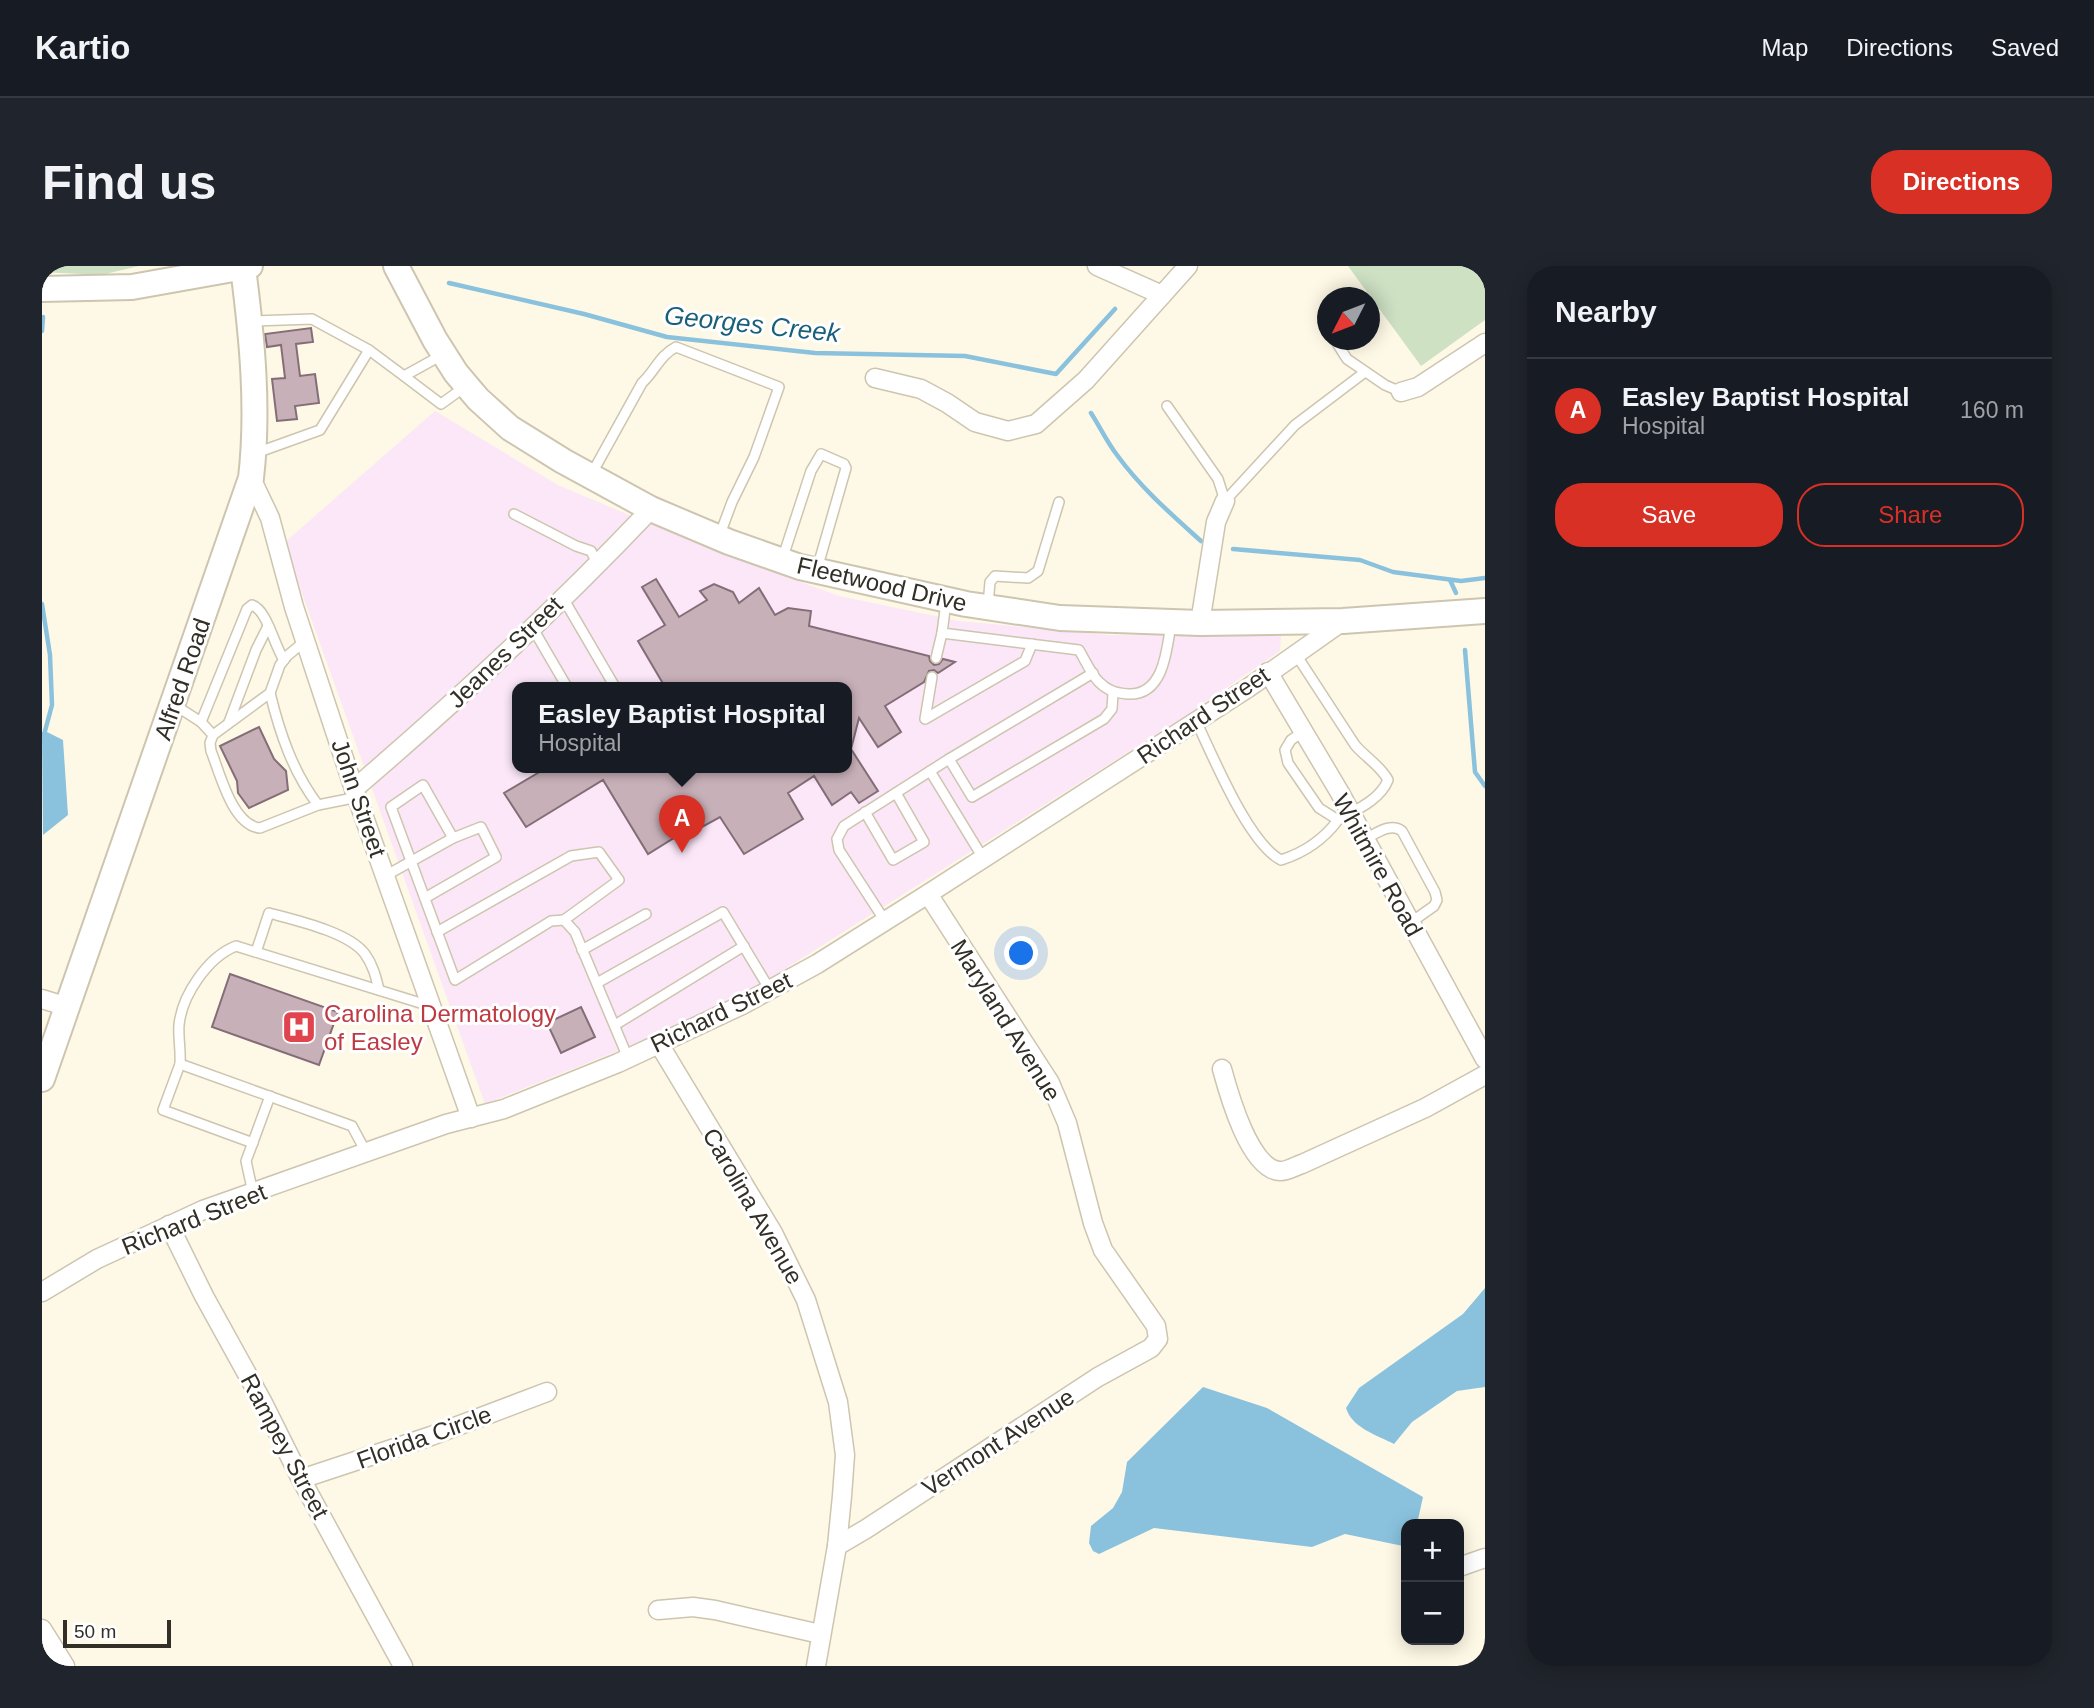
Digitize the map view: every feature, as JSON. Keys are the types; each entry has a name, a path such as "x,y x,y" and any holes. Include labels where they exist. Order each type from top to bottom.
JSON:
{"street":[{"name":"Fleetwood Drive","path":"396,266 444,354 478,399 510,428 650,509 782,560 817,571 947,600 1060,618 1200,623 1343,621 1485,611"},
{"path":"875,379 921,389 975,422 1008,431 1036,424 1086,380 1188,266"},
{"path":"42,289 132,287 246,267"},
{"name":"Alfred Road","path":"42,1079 173,704 252,466 255,439 246,267"},
{"path":"1102,267 1162,295"},
{"path":"1401,393 1418,387 1485,343"},
{"name":"John Street","path":"252,466 270,518 305,641 356,793 471,1118"},
{"path":"1200,623 1216,522 1225,501"},
{"name":"Jeanes Street","path":"356,793 598,565 650,509"},
{"name":"Richard Street","path":"42,1292 97,1259 169,1225 446,1124 505,1109 628,1058 770,990 817,964 928,894 1248,688 1343,621"},
{"name":"Whitmire Road","path":"1268,672 1303,732 1344,817 1365,839 1485,1059"},
{"name":"Maryland Avenue","path":"928,894 1050,1083 1067,1123 1093,1223 1104,1250 1156,1326 1158,1339"},
{"path":"42,999 68,1007"},
{"name":"Carolina Avenue","path":"659,1044 774,1233 806,1300 838,1402 845,1455 837,1545 816,1666"},
{"path":"1222,1069 1235,1115 1257,1155 1271,1169 1281,1171 1425,1108 1485,1075"},
{"name":"Rampey Street","path":"169,1225 301,1479 403,1666"},
{"name":"Vermont Avenue","path":"837,1545 866,1529 1098,1377 1151,1348 1158,1339"},
{"name":"Florida Circle","path":"301,1479 431,1436 547,1392"},
{"path":"1464,1565 1485,1558"},
{"path":"658,1610 692,1607 715,1610 820,1634"},
{"path":"42,1629 65,1666"}],"lane":[{"path":"250,321 312,319 369,350 441,404 467,385"},
{"path":"591,476 642,383 666,352 676,347 779,387 754,457 732,502 719,537"},
{"path":"252,466 320,430 369,350"},
{"path":"1341,350 1347,359 1365,372 1401,393"},
{"path":"404,376 444,354"},
{"path":"1225,501 1294,425 1365,372"},
{"path":"1167,406 1218,479 1225,501"},
{"path":"782,560 811,471 821,454 844,464 846,468 817,571"},
{"path":"988,607 989,582 995,576 1028,578 1038,571 1059,502"},
{"path":"514,514 591,551 598,565"},
{"path":"562,597 612,682"},
{"path":"936,657 947,600"},
{"path":"201,722 244,612 252,605 262,612 276,649 284,660"},
{"path":"942,633 1079,650 1097,681 1113,693 1134,694 1152,687 1162,668 1171,621"},
{"path":"229,722 268,626"},
{"path":"532,627 564,682"},
{"path":"305,641 284,660 274,678 270,694 290,758 307,791 318,805"},
{"path":"932,677 925,719 1025,661 1032,644"},
{"path":"1196,721 1242,815 1269,854 1281,860 1295,855 1329,832 1344,817 1380,793 1388,780 1385,773 1355,745 1295,653"},
{"path":"885,920 839,850 837,839 844,825 1093,673"},
{"path":"949,759 972,797 1104,719 1112,709 1113,693"},
{"path":"270,694 213,735 210,743 234,807 246,823 260,828 356,793"},
{"path":"173,704 201,722 213,735"},
{"path":"1303,732 1291,740 1285,750 1288,763 1319,808 1344,817"},
{"path":"930,771 983,858"},
{"path":"437,932 571,856 599,852 619,880 564,920 551,921 455,980 437,932 412,862 391,807 423,785 453,838"},
{"path":"865,812 893,860 924,842 896,793"},
{"path":"385,876 453,838 481,827 496,857 425,898"},
{"path":"1365,839 1390,827 1402,831 1435,892 1437,900 1434,906 1410,923"},
{"path":"597,984 723,912 770,990"},
{"path":"256,952 269,913 290,918 351,940 365,953 374,968 379,990"},
{"path":"582,950 646,914"},
{"path":"564,920 575,932 628,1058"},
{"path":"253,1143 163,1110 180,1064 179,1026 184,1003 194,985 224,951 236,946 430,1006"},
{"path":"615,1025 744,946"},
{"path":"180,1064 352,1126 367,1153"},
{"path":"253,1193 246,1161 270,1096"}],"shaded area":[{"path":"435,411 558,485 705,547 839,596 959,621 1109,635 1281,636 1280,651 1190,713 747,993 640,1042 485,1104 284,543"}],"green space":[{"path":"42,266 139,266 101,275 42,272"},
{"path":"1348,266 1485,266 1485,320 1421,366 1380,310 1380,287 1363,287"}],"water":[{"path":"42,732 63,740 68,815 43,835"},
{"path":"1485,1288 1485,1387 1457,1391 1412,1422 1394,1444 1359,1426 1346,1408 1359,1388 1463,1314"},
{"path":"1203,1387 1267,1408 1423,1497 1418,1519 1401,1519 1401,1546 1345,1534 1312,1547 1154,1528 1099,1554 1093,1551 1089,1543 1091,1526 1113,1508 1122,1492 1127,1462"}],"building":[{"path":"311,328 313,342 296,344 300,376 315,374 319,403 295,406 297,419 277,421 272,379 285,378 281,345 267,347 265,334"},
{"path":"656,579 679,617 707,600 700,591 714,584 733,592 739,603 759,588 775,615 788,608 811,611 809,626 929,656 934,665 943,659 955,662 938,673 929,671 924,682 885,706 901,732 878,747 859,718 852,745 852,682 662,682 638,641 665,625 642,587"},
{"path":"259,727 274,759 286,771 288,790 249,808 238,793 237,781 220,746"},
{"path":"852,751 878,791 859,803 851,792 832,805 814,776 788,793 803,819 744,854 720,817 700,828 698,823 648,854 603,780 526,827 504,793 538,773 852,773"},
{"path":"230,974 338,1012 319,1065 212,1027"},
{"path":"581,1007 595,1037 561,1053 547,1023"}],"waterway":[{"name":"Georges Creek","path":"449,283 584,314 667,337 815,353 965,356 1056,374 1115,309"},
{"path":"42,331 43,317"},
{"name":"Georges Creek","path":"1091,413 1113,450 1136,479 1201,541"},
{"name":"Georges Creek","path":"1233,549 1360,560 1393,572 1461,581 1485,578"},
{"name":"Georges Creek","path":"1450,580 1456,593"},
{"path":"42,604 50,655 52,705 45,731"},
{"name":"Georges Creek","path":"1465,650 1475,772 1485,786"}],"place":[{"name":"Easley Baptist Hospital","path":"682,853"},
{"name":"Carolina Dermatology of Easley","path":"299,1027"}]}
